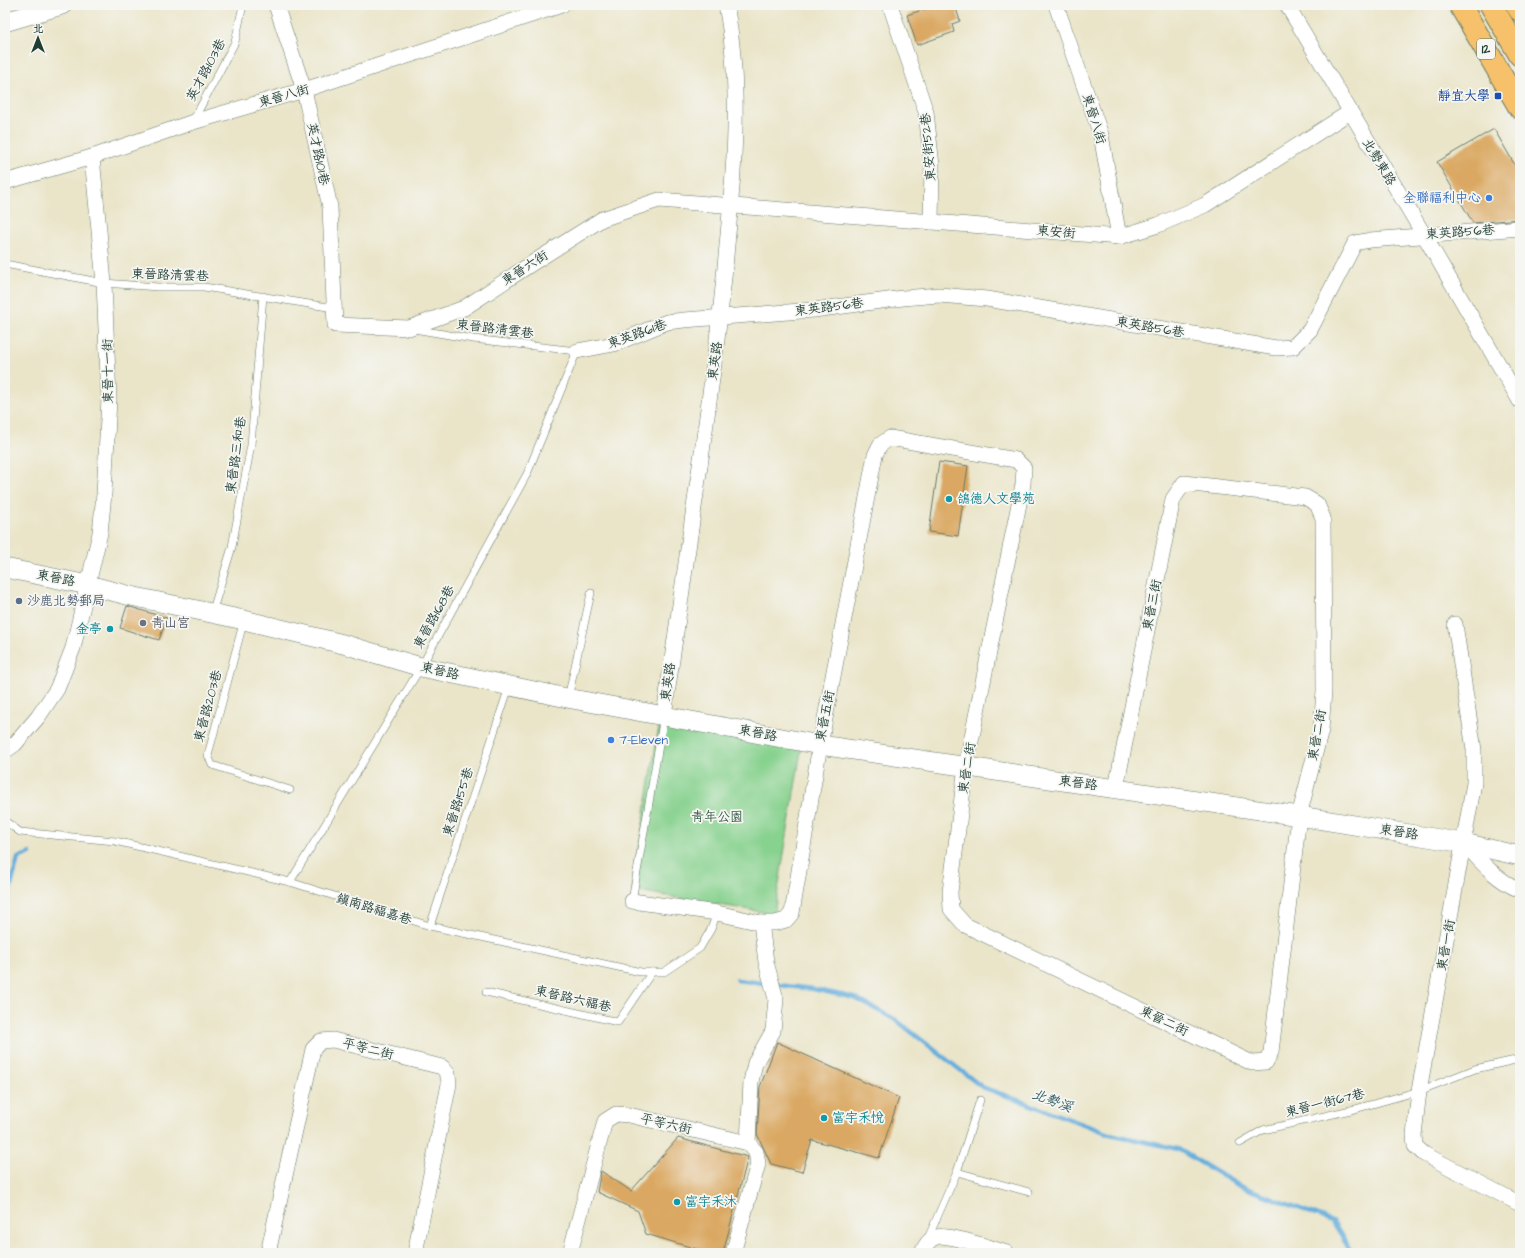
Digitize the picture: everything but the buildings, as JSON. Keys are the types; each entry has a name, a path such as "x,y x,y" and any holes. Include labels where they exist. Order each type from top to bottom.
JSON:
{"main road":[{"name":"12","path":"1460,5 1520,108"},
{"name":"12","path":"1491,5 1520,55"},
{"path":"1517,5 1520,10"}],"street":[{"path":"5,22 62,5"},
{"name":"英才路101巷","path":"276,5 304,90 330,207 334,308"},
{"name":"東晉八街","path":"5,182 92,157 193,122 304,90 562,5"},
{"name":"東英路","path":"664,715 721,318 731,206 735,85 730,28 726,5"},
{"name":"東安街52巷","path":"890,5 926,112 932,166 931,222"},
{"name":"東晉八街","path":"1056,5 1101,135 1119,237"},
{"name":"北勢東路","path":"1287,5 1424,235 1520,401"},
{"name":"東安街","path":"731,206 1119,237 1158,225 1205,205 1350,112"},
{"name":"東晉十一街","path":"88,585 100,533 104,494 109,399 108,345 104,283 92,157"},
{"name":"東晉六街","path":"334,308 335,325 409,328 464,308 602,219 659,200 731,206"},
{"name":"東英路56巷","path":"721,318 814,310 902,298 939,295 987,299 1276,348 1293,347 1310,330 1355,243 1370,240 1424,235 1520,228"},
{"name":"東英路61巷","path":"577,351 614,344 667,322 721,318"},
{"name":"東晉五街","path":"632,901 717,913 761,923 775,923 786,920 792,912 820,745 876,455 880,445 890,438 965,450"},
{"name":"東晉二街","path":"965,450 1016,460 1024,468 1023,484 966,766 950,892 951,909 965,925 1252,1063 1266,1062 1271,1052 1299,816 1321,730 1324,691 1323,518 1317,504 1305,497 1243,489"},
{"name":"東晉三街","path":"1116,788 1173,499 1184,483 1243,489"},
{"name":"東晉路","path":"5,568 244,620 343,644 421,667 568,698 820,745 1299,816 1464,843 1520,856"},
{"path":"5,752 15,744 38,717 57,689 73,648 88,585"},
{"name":"東晉一街","path":"1455,624 1474,750 1474,783 1419,1091 1414,1135 1415,1146 1424,1154 1520,1204"},
{"path":"1464,843 1485,868 1520,890"},
{"path":"733,1253 758,1164 756,1152 748,1143 751,1082 755,1063 773,1031 776,999 766,962 761,923"},
{"name":"平等二街","path":"268,1253 313,1049 321,1041 333,1040 442,1067 448,1074 449,1084 415,1253"},
{"name":"平等六街","path":"570,1253 605,1121 616,1114 629,1115 748,1143"},
{"path":"924,1249 936,1237 950,1237 1007,1253"}],"lane":[{"name":"英才路103巷","path":"193,122 236,42 243,5"},
{"name":"東晉路清雲巷","path":"5,264 104,283 158,287 204,287 334,308"},
{"name":"東晉路三和巷","path":"212,613 232,547 252,445 263,296"},
{"name":"東晉路清雲巷","path":"409,328 473,339 577,351"},
{"name":"東晉路168巷","path":"290,882 421,667 527,474 577,351"},
{"path":"568,698 591,593"},
{"name":"東晉路203巷","path":"244,620 208,755 212,765 290,790"},
{"name":"東晉路155巷","path":"430,926 509,685"},
{"path":"632,901 664,715"},
{"name":"鎮南路福嘉巷","path":"6,823 20,832 115,841 290,882 430,926 641,972 664,972 700,948 711,929 717,913"},
{"name":"東晉路六福巷","path":"486,992 618,1022 652,972"},
{"name":"東晉一街67巷","path":"1240,1143 1263,1130 1355,1109 1419,1091 1475,1069 1520,1059"},
{"path":"924,1249 957,1172 980,1100"},
{"path":"957,1172 1028,1192"}],"green space":[{"name":"青年公園","path":"660,721 802,745 774,914 632,890"}],"waterway":[{"name":"北勢溪","path":"5,910 18,858 30,853"},
{"name":"北勢溪","path":"737,980 813,989 855,998 896,1020 982,1087 1110,1134 1178,1149 1238,1185 1332,1221 1352,1253"}],"place":[{"name":"靜宜大學","path":"1498,96"},
{"name":"全聯福利中心","path":"1489,198"},
{"name":"鴿德人文學苑","path":"949,499"},
{"name":"沙鹿北勢郵局","path":"19,601"},
{"name":"青山宮","path":"143,623"},
{"name":"金亭","path":"110,629"},
{"name":"7-Eleven","path":"611,740"},
{"name":"富宇禾悅","path":"824,1118"},
{"name":"富宇禾沐","path":"677,1202"}]}
